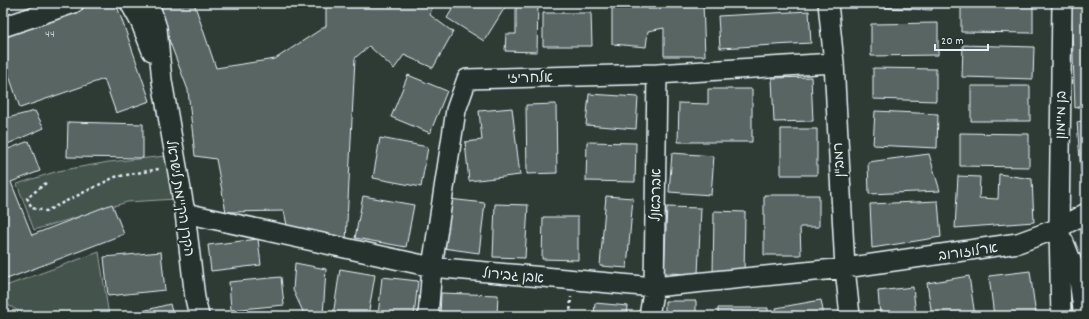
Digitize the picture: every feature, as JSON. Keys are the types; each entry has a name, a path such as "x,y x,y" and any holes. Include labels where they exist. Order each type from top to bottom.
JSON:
{"street":[{"path":"3,27 74,3"},
{"name":"הקרן הקיימת לישראל","path":"130,3 146,34 162,81"},
{"name":"הקרן הקיימת לישראל","path":"149,3 157,28 162,81 186,213 195,298 199,316"},
{"name":"רמב\"ן","path":"828,3 834,63 844,268 850,316"},
{"name":"בן מיימון","path":"1061,316 1059,228 1062,3"},
{"name":"אלחריזי","path":"428,316 432,267 456,110 467,79 657,74 834,63"},
{"name":"אברבאנל","path":"649,316 654,287 657,74"},
{"name":"אבן גבירול","path":"186,213 432,267 654,287 844,268"},
{"name":"ארלוזורוב","path":"844,268 1018,243 1059,228 1086,213"},
{"name":"בן מיימון","path":"1059,228 1078,280 1084,316"}],"path":[{"path":"46,183 28,198 32,208 46,211 115,177 177,166"},
{"path":"3,310 14,316"}],"shaded area":[{"path":"166,156 176,199 127,202 34,230 17,184 58,171 109,162"},
{"path":"99,252 109,316 27,316 3,302 3,287"}],"building":[{"path":"88,3 116,3 150,101 116,113 104,79 20,108 3,58 3,32"},
{"path":"155,3 194,3 216,68 275,59 326,26 326,3 433,3 430,15 453,32 433,68 404,55 394,69 369,46 355,58 346,242 288,230 284,211 226,212 216,159 195,156 188,90"},
{"path":"456,3 507,4 484,41 447,18"},
{"path":"516,3 538,3 537,52 505,51 506,34 516,34"},
{"path":"612,3 648,3 648,9 660,9 660,3 703,3 705,56 664,56 664,28 648,31 646,47 612,44"},
{"path":"740,3 782,3 740,7"},
{"path":"871,3 932,3 932,10 871,7"},
{"path":"961,3 1033,3 1033,33 961,32"},
{"path":"1071,3 1086,3 1086,105 1075,108"},
{"path":"809,11 811,43 720,48 718,16"},
{"path":"543,13 591,13 592,46 543,46"},
{"path":"938,23 938,55 871,56 871,24"},
{"path":"963,45 1034,47 1033,79 962,77"},
{"path":"873,68 936,69 936,101 873,99"},
{"path":"408,75 447,91 430,133 391,117"},
{"path":"811,77 813,121 774,122 772,78"},
{"path":"971,86 1030,86 1030,121 971,121"},
{"path":"708,89 752,89 752,142 678,142 679,103 708,104"},
{"path":"589,94 638,97 636,129 586,125"},
{"path":"556,104 557,173 527,174 526,105"},
{"path":"512,108 520,175 469,181 465,142 482,140 479,111"},
{"path":"35,111 44,128 3,146 3,119"},
{"path":"875,111 938,114 937,148 873,145"},
{"path":"1086,120 1086,170 1081,172 1077,122"},
{"path":"68,122 143,124 143,158 67,157"},
{"path":"781,129 817,129 817,175 781,175"},
{"path":"960,133 1029,134 1029,167 960,166"},
{"path":"380,138 428,147 421,187 373,178"},
{"path":"29,141 40,171 11,182 32,235 112,204 124,234 7,279 3,269 3,151"},
{"path":"587,142 636,143 635,182 586,181"},
{"path":"672,153 714,156 711,195 669,192"},
{"path":"929,154 940,191 869,194 868,162"},
{"path":"999,174 1032,179 1034,222 955,228 958,176 980,177 979,198 998,199"},
{"path":"764,195 819,195 819,227 800,227 801,255 764,255"},
{"path":"363,196 414,205 406,247 355,238"},
{"path":"606,196 633,198 627,268 600,266"},
{"path":"449,199 485,203 479,253 443,248"},
{"path":"938,201 941,237 872,248 870,204"},
{"path":"495,204 528,205 525,258 493,257"},
{"path":"667,207 701,208 698,274 664,273"},
{"path":"714,211 745,212 744,276 713,275"},
{"path":"543,217 578,217 578,260 542,259"},
{"path":"258,239 261,265 211,271 208,245"},
{"path":"161,252 165,290 108,296 104,257"},
{"path":"295,263 326,269 323,316 305,316 293,290"},
{"path":"340,269 375,275 368,316 333,316"},
{"path":"1030,271 1036,316 994,316 989,276"},
{"path":"969,276 975,316 932,316 927,283"},
{"path":"281,277 284,305 231,310 229,282"},
{"path":"382,277 418,281 414,316 378,316"},
{"path":"913,287 916,316 880,316 878,291"},
{"path":"441,293 498,295 497,316 440,316"},
{"path":"821,300 824,316 777,316 776,308"},
{"path":"665,301 696,301 696,316 665,316"},
{"path":"595,303 628,306 627,316 594,316"},
{"path":"170,304 173,316 123,316"},
{"path":"718,308 768,308 768,316 718,316"},
{"path":"279,312 280,316 263,316"}]}
